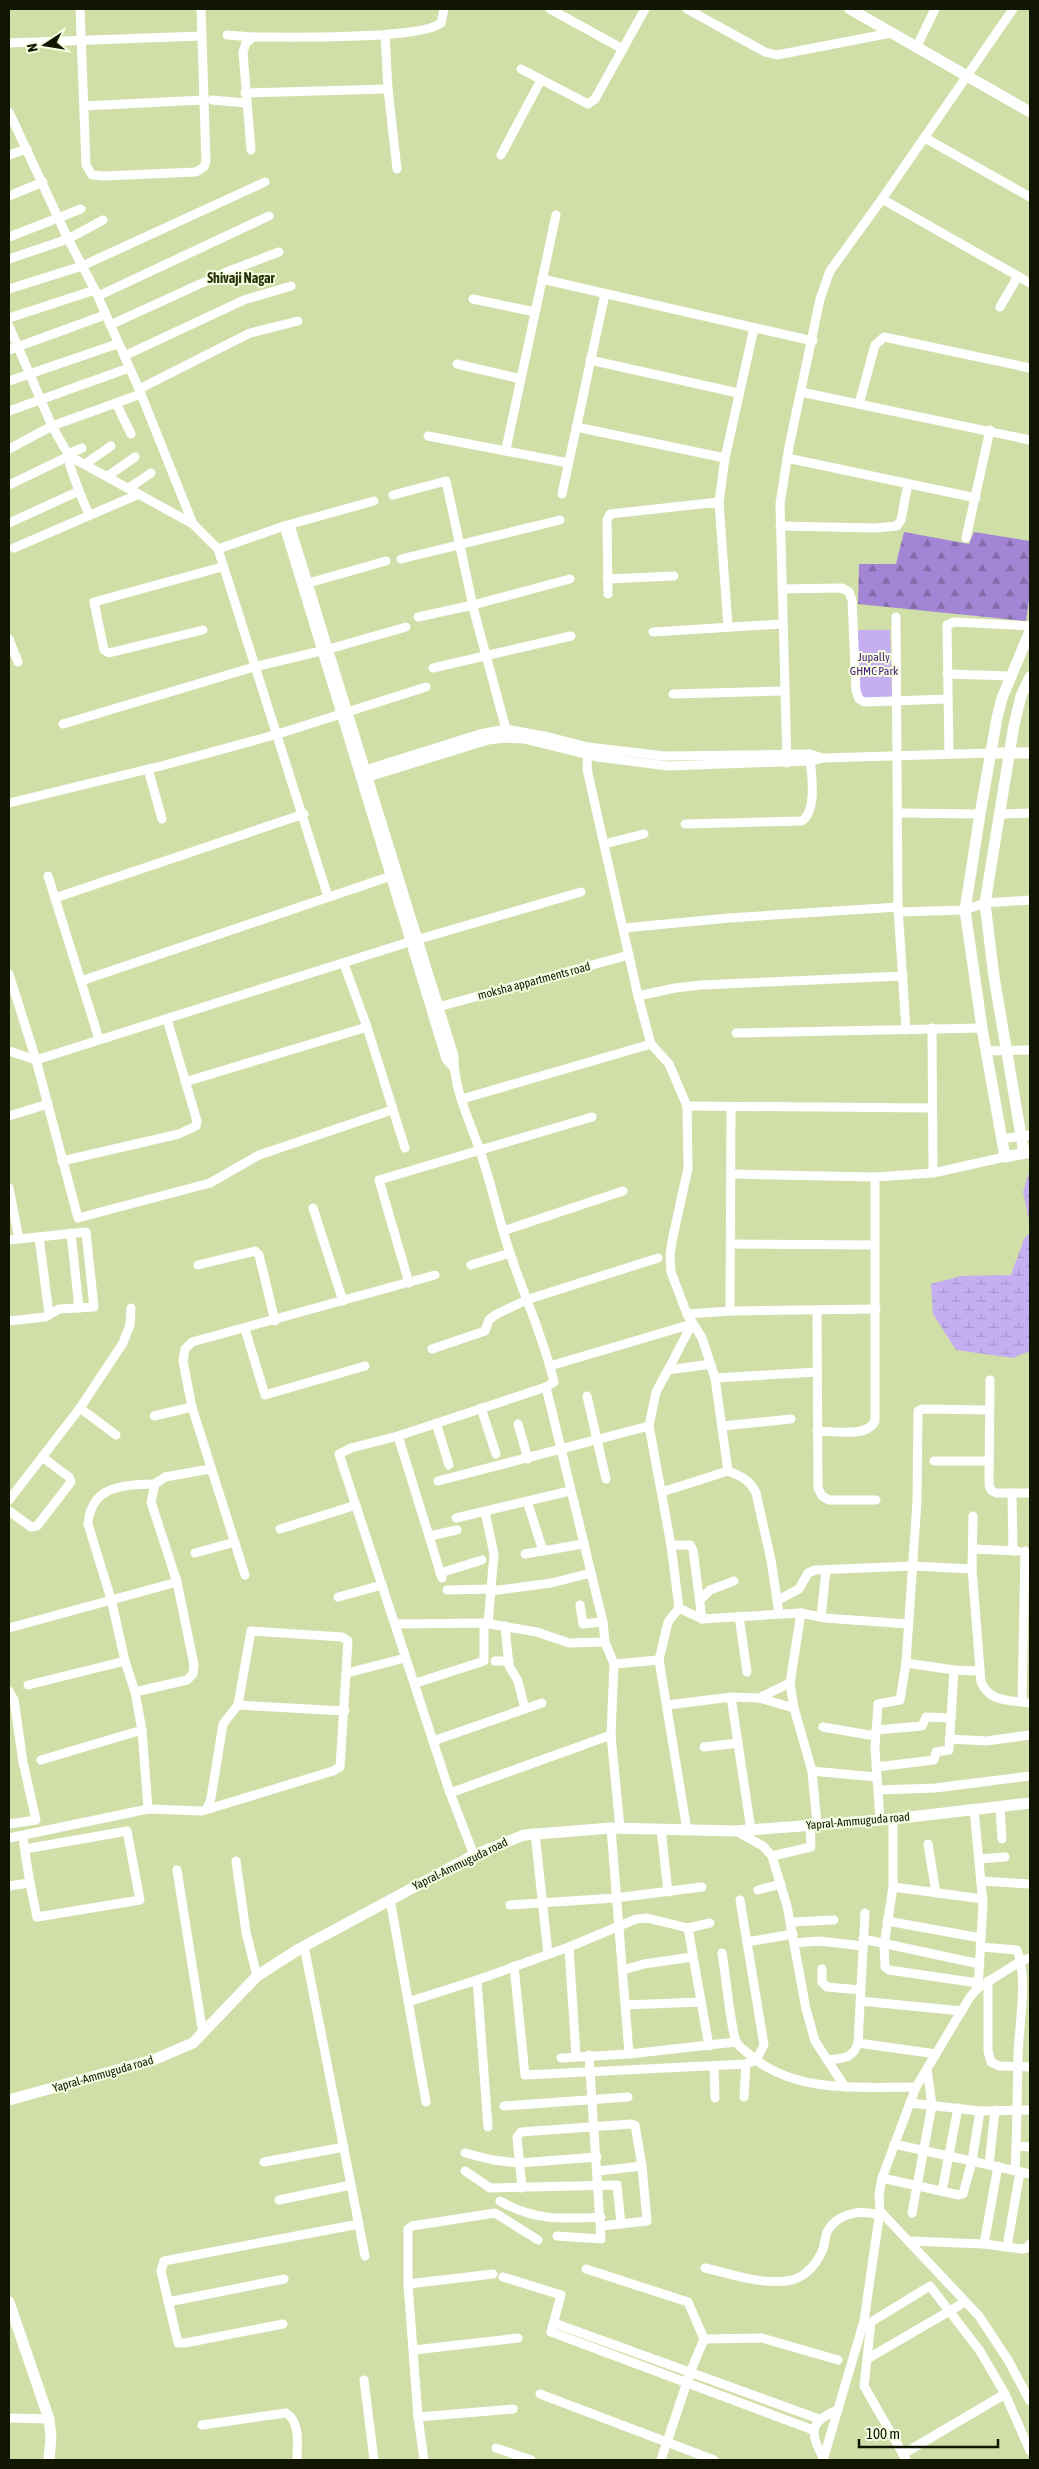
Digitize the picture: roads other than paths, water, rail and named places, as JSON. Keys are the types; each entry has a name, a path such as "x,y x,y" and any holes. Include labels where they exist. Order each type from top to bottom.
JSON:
{"street":[{"path":"80,9 86,165 92,175 196,172 204,167 206,161 207,100 201,36 201,9"},
{"path":"227,35 253,37 385,35 434,28 441,23 444,9"},
{"path":"550,9 621,48"},
{"path":"521,69 588,104 595,99 621,48 645,9"},
{"path":"687,9 765,52 777,55 891,33"},
{"path":"850,9 1030,112"},
{"path":"916,48 935,9"},
{"path":"787,759 780,504 787,458 813,341 820,299 830,271 925,138 1013,9"},
{"path":"385,35 388,89 397,169"},
{"path":"9,43 201,36"},
{"path":"251,150 243,52 246,43 253,37"},
{"path":"500,155 541,80"},
{"path":"84,106 388,89"},
{"path":"9,114 60,218 68,239 96,293 117,344 140,392 193,524"},
{"path":"925,138 1030,197"},
{"path":"9,155 27,149"},
{"path":"9,196 43,182"},
{"path":"9,289 82,266 264,182"},
{"path":"882,199 1030,284"},
{"path":"9,237 81,209"},
{"path":"506,450 556,214"},
{"path":"9,318 96,293 269,216"},
{"path":"9,259 68,239 103,220"},
{"path":"110,326 224,273 279,252"},
{"path":"1000,307 1018,276"},
{"path":"542,278 813,341"},
{"path":"124,356 244,300 291,286"},
{"path":"562,494 605,294"},
{"path":"473,298 535,312"},
{"path":"13,348 105,315"},
{"path":"9,449 52,426 116,403 140,392 250,333 298,321"},
{"path":"9,326 13,348 30,374 52,426 68,455 78,491 90,516"},
{"path":"728,627 719,502 725,458 738,393 754,328"},
{"path":"860,404 875,345 884,337 1030,368"},
{"path":"9,381 117,344"},
{"path":"590,360 738,393"},
{"path":"457,364 521,379"},
{"path":"9,410 129,368"},
{"path":"801,392 990,430 1030,440"},
{"path":"116,403 131,434"},
{"path":"576,427 725,458"},
{"path":"966,538 990,430"},
{"path":"428,436 568,463"},
{"path":"85,464 111,446"},
{"path":"9,485 82,448"},
{"path":"68,455 193,524 218,549 254,667 304,814 328,897"},
{"path":"108,476 135,457"},
{"path":"787,458 976,498"},
{"path":"129,488 151,473"},
{"path":"393,494 446,480 485,657 506,733"},
{"path":"780,526 875,528 897,526 901,520 908,484"},
{"path":"9,522 78,491"},
{"path":"14,548 139,494"},
{"path":"218,549 287,526 374,501"},
{"path":"608,594 607,520 610,514 719,502"},
{"path":"401,559 560,520"},
{"path":"287,526 365,774 414,940 446,1059 454,1068"},
{"path":"306,584 386,561"},
{"path":"203,630 109,653 104,650 94,602 222,567"},
{"path":"607,579 674,576"},
{"path":"418,616 473,605 570,579"},
{"path":"782,589 842,588 849,592 852,600 856,691 859,699 864,702 947,699"},
{"path":"896,617 898,909 906,1030"},
{"path":"949,754 946,629 950,623 1030,626"},
{"path":"653,632 782,624"},
{"path":"63,724 254,667 325,650 406,627"},
{"path":"1005,1157 982,1028 965,910 980,814 1002,698 1030,631"},
{"path":"433,668 571,636"},
{"path":"9,639 18,662"},
{"path":"947,674 1011,676"},
{"path":"732,1174 875,1177 933,1173 1027,1153 1026,1136 1007,1051 985,903 1010,753 1030,676"},
{"path":"9,803 148,769 278,734 426,687"},
{"path":"672,694 785,691"},
{"path":"365,774 506,733 539,742 587,751 676,757 787,759 1030,753"},
{"path":"587,751 587,768 638,996 651,1044 669,1064 687,1106 688,1168 670,1256 671,1272 687,1314 702,1338 711,1364 715,1378 728,1471"},
{"path":"684,824 802,821 809,812 811,798 810,758"},
{"path":"148,769 162,819"},
{"path":"365,774 391,876 454,1056 454,1068 462,1099 480,1150 510,1253 554,1382 546,1387 398,1436 350,1448 339,1454 405,1658 416,1683 450,1792 474,1855"},
{"path":"898,813 980,814"},
{"path":"1001,814 1030,813"},
{"path":"55,898 304,814"},
{"path":"604,844 644,834"},
{"path":"48,876 99,1039"},
{"path":"81,981 391,876"},
{"path":"9,1051 36,1060 344,964 414,940 581,892"},
{"path":"624,928 729,918 898,909 965,910 985,903 1030,900"},
{"name":"moksha appartments road","path":"438,1007 629,955"},
{"path":"344,964 367,1027 405,1148"},
{"path":"9,974 11,988 36,1060 78,1218 210,1183 259,1155 392,1110"},
{"path":"638,996 674,988 701,985 903,976"},
{"path":"62,1161 193,1130 197,1121 166,1019"},
{"path":"185,1082 367,1027"},
{"path":"932,1028 933,1173"},
{"path":"736,1033 982,1028"},
{"path":"462,1099 651,1044"},
{"path":"986,1051 1030,1050"},
{"path":"9,1116 48,1104"},
{"path":"687,1106 731,1108 932,1108"},
{"path":"730,1310 731,1108"},
{"path":"410,1283 379,1180 592,1117"},
{"path":"1001,1139 1026,1136"},
{"path":"818,1431 865,1431 872,1427 875,1421 875,1177"},
{"path":"9,1188 19,1239"},
{"path":"503,1231 623,1191"},
{"path":"313,1208 343,1302"},
{"path":"9,1240 86,1232 94,1307 59,1309 49,1314 9,1321"},
{"path":"71,1233 79,1308"},
{"path":"39,1237 49,1314"},
{"path":"731,1244 875,1245"},
{"path":"198,1265 255,1251 259,1255 275,1321"},
{"path":"471,1265 510,1253"},
{"path":"432,1349 485,1331 489,1320 495,1315 526,1300 658,1258"},
{"path":"244,1575 192,1407 183,1361 185,1349 192,1342 435,1276"},
{"path":"9,1500 80,1408 123,1343 130,1325 130,1308"},
{"path":"687,1314 730,1310 876,1309"},
{"path":"817,1310 818,1488 822,1496 830,1500 876,1500"},
{"path":"550,1366 692,1324"},
{"path":"687,1830 668,1705 659,1660 668,1622 679,1608 671,1545 649,1426 656,1392 692,1324"},
{"path":"245,1329 265,1395 365,1366"},
{"path":"668,1370 711,1364"},
{"path":"715,1378 817,1372"},
{"path":"990,1380 989,1485 991,1490 996,1493 1030,1493"},
{"path":"546,1387 570,1492 592,1573 603,1622 605,1642 614,1664 611,1734 616,1828 615,1898 623,1970 629,2054"},
{"path":"587,1396 606,1478"},
{"path":"154,1416 192,1407"},
{"path":"80,1408 116,1435"},
{"path":"482,1408 496,1454"},
{"path":"880,1820 876,1772 878,1704 900,1700 906,1663 917,1501 918,1411 922,1409 989,1410"},
{"path":"722,1426 791,1419"},
{"path":"436,1423 449,1465"},
{"path":"518,1424 528,1459"},
{"path":"438,1481 560,1451 649,1426"},
{"path":"398,1436 441,1575 482,1560"},
{"path":"9,1511 31,1527 36,1526 71,1482 69,1477 42,1457"},
{"path":"934,1461 989,1461"},
{"path":"148,1809 142,1730 135,1692 112,1599 88,1524 89,1512 103,1492 127,1485 155,1484 165,1477 210,1469"},
{"path":"662,1492 728,1471 743,1477 752,1484 756,1493 779,1613"},
{"path":"135,1692 187,1680 193,1674 194,1665 177,1582 151,1502 155,1484"},
{"path":"456,1518 570,1492"},
{"path":"1012,1493 1013,1550"},
{"path":"527,1501 543,1551"},
{"path":"280,1529 356,1505"},
{"path":"416,1683 484,1661 486,1623 494,1554 485,1512"},
{"path":"973,1516 972,1569 980,1671 986,1693 996,1698 1026,1702 1028,1551 973,1550"},
{"path":"429,1536 457,1530"},
{"path":"195,1553 235,1542"},
{"path":"671,1545 686,1543 690,1545 702,1618"},
{"path":"525,1554 583,1544"},
{"path":"778,1600 799,1589 808,1573 826,1570 912,1566 972,1569"},
{"path":"821,1618 826,1570"},
{"path":"448,1590 491,1590 542,1584 592,1573"},
{"path":"700,1600 710,1590 734,1581"},
{"path":"9,1628 177,1582"},
{"path":"338,1597 382,1585"},
{"path":"580,1605 583,1624 603,1622"},
{"path":"679,1608 702,1618 779,1613 908,1624"},
{"path":"772,1856 811,1848 813,1824 812,1771 794,1708 790,1683 801,1614"},
{"path":"739,1616 747,1672"},
{"path":"395,1624 486,1623 537,1632 569,1643 605,1642"},
{"path":"505,1626 509,1661 518,1681 525,1709"},
{"path":"9,1838 148,1809 207,1810 333,1771 340,1767 348,1641 342,1637 251,1631 238,1705 223,1724 211,1798 207,1810"},
{"path":"347,1673 405,1658"},
{"path":"614,1664 659,1660"},
{"path":"28,1684 126,1661"},
{"path":"494,1661 509,1661"},
{"path":"906,1663 954,1670 980,1671"},
{"path":"812,1771 876,1772 934,1760 936,1752 949,1750 954,1670"},
{"path":"759,1698 790,1683"},
{"path":"9,1691 14,1700 23,1762 36,1820 9,1824"},
{"path":"668,1705 731,1697 759,1698 794,1708"},
{"path":"731,1697 751,1830"},
{"path":"434,1741 542,1703"},
{"path":"238,1705 345,1711"},
{"path":"823,1727 876,1733 922,1726 926,1717 951,1718"},
{"path":"41,1760 142,1730"},
{"path":"450,1792 611,1734"},
{"path":"950,1739 986,1741 1030,1735"},
{"path":"704,1747 738,1743"},
{"path":"879,1790 935,1788 1030,1776"},
{"name":"Yapral-Ammuguda road","path":"9,2100 153,2060 193,2043 204,2034 257,1976 304,1946 474,1855 524,1835 616,1828 736,1831 892,1819 974,1809 1000,1808 1030,1803"},
{"path":"1000,1808 1002,1839"},
{"path":"823,2459 864,2321 882,2178 916,2087 978,1985 983,1899 974,1809"},
{"path":"892,1819 892,1887 884,1945 884,1962 889,1970 978,1985 1026,1960"},
{"path":"661,1829 668,1892"},
{"path":"23,1836 30,1883 37,1917 140,1900 127,1831 25,1849"},
{"path":"736,1831 763,1846 772,1856 791,1922 808,2017 815,2041 845,2087"},
{"path":"534,1833 548,1954"},
{"path":"928,1844 936,1892"},
{"path":"979,1860 1005,1857"},
{"path":"236,1861 246,1932 257,1976"},
{"path":"177,1870 204,2034"},
{"path":"981,1881 1030,1884"},
{"path":"9,1886 30,1883"},
{"path":"758,1890 781,1884"},
{"path":"510,1905 615,1898 702,1887"},
{"path":"892,1887 983,1899"},
{"path":"390,1899 426,2102"},
{"path":"514,1966 524,2075 746,2064 756,2060 764,2045 740,1900"},
{"path":"827,2060 849,2057 854,2053 858,2043 864,1913"},
{"path":"408,2002 569,1947 636,1919 647,1918 688,1928 710,1923"},
{"path":"791,1922 834,1920"},
{"path":"887,1921 1017,1950 1026,1960 1018,2068 1016,2146 1018,2171 1007,2247"},
{"path":"688,1928 709,2046"},
{"path":"747,1942 794,1939 863,1943 884,1945 980,1964"},
{"path":"304,1946 365,2256"},
{"path":"569,1947 576,2056"},
{"path":"722,1953 736,2042 756,2060 774,2072 793,2080 845,2087 916,2087"},
{"path":"623,1970 644,1964 692,1957"},
{"path":"822,1969 822,1982 827,1987 861,1990"},
{"path":"477,1980 488,2127"},
{"path":"988,1981 988,2051 991,2062 999,2066 1030,2067"},
{"path":"860,2001 962,2010"},
{"path":"626,2005 701,2002"},
{"path":"561,2058 629,2054 736,2042"},
{"path":"858,2043 936,2054"},
{"path":"557,2236 601,2239 599,2185 589,2055"},
{"path":"744,2098 746,2064"},
{"path":"714,2067 715,2098"},
{"path":"912,2213 922,2150 932,2105 928,2069"},
{"path":"504,2106 628,2097"},
{"path":"910,2103 980,2111 1030,2110"},
{"path":"942,2192 958,2108"},
{"path":"984,2244 993,2165 995,2110"},
{"path":"882,2178 916,2187 963,2194 972,2161 980,2111"},
{"path":"500,2201 519,2212 555,2219 621,2224 647,2221 638,2129 636,2125 521,2132 517,2137 522,2188"},
{"path":"894,2144 1030,2174"},
{"path":"1016,2146 1030,2147"},
{"path":"264,2162 344,2147"},
{"path":"464,2153 492,2160 519,2163 597,2157"},
{"path":"598,2171 642,2166"},
{"path":"465,2171 490,2188 617,2185 621,2224"},
{"path":"279,2200 351,2185"},
{"path":"705,2268 746,2278 792,2280 811,2270 823,2249 828,2230 837,2221 861,2211 879,2213 909,2241 979,2316 1008,2360 1030,2401"},
{"path":"424,2460 418,2417 408,2284 407,2234 412,2226 495,2213 538,2240"},
{"path":"283,2324 181,2343 176,2341 162,2265 166,2259 359,2224"},
{"path":"909,2241 984,2244 1022,2250 1030,2244"},
{"path":"586,2269 688,2302 704,2339 690,2373 661,2460"},
{"path":"408,2284 492,2274"},
{"path":"503,2277 561,2295 551,2332 813,2430"},
{"path":"168,2302 284,2279"},
{"path":"1005,2394 904,2457 864,2386 871,2322 930,2286 948,2312 980,2351 1005,2394 1029,2446"},
{"path":"9,2302 49,2418 52,2438 49,2460"},
{"path":"867,2359 966,2302"},
{"path":"554,2323 819,2419"},
{"path":"414,2350 518,2338"},
{"path":"704,2339 762,2338 838,2360"},
{"path":"364,2380 374,2460"},
{"path":"540,2394 714,2460"},
{"path":"418,2417 513,2409"},
{"path":"823,2459 815,2444 813,2430 819,2419 838,2410"},
{"path":"202,2424 286,2413 291,2416 296,2428 298,2460"},
{"path":"9,2418 49,2418"},
{"path":"496,2448 531,2460"}],"district":[{"name":"Shivaji Nagar","path":"241,278"}],"park label":[{"name":"Jupally GHMC Park","path":"874,664"}]}
